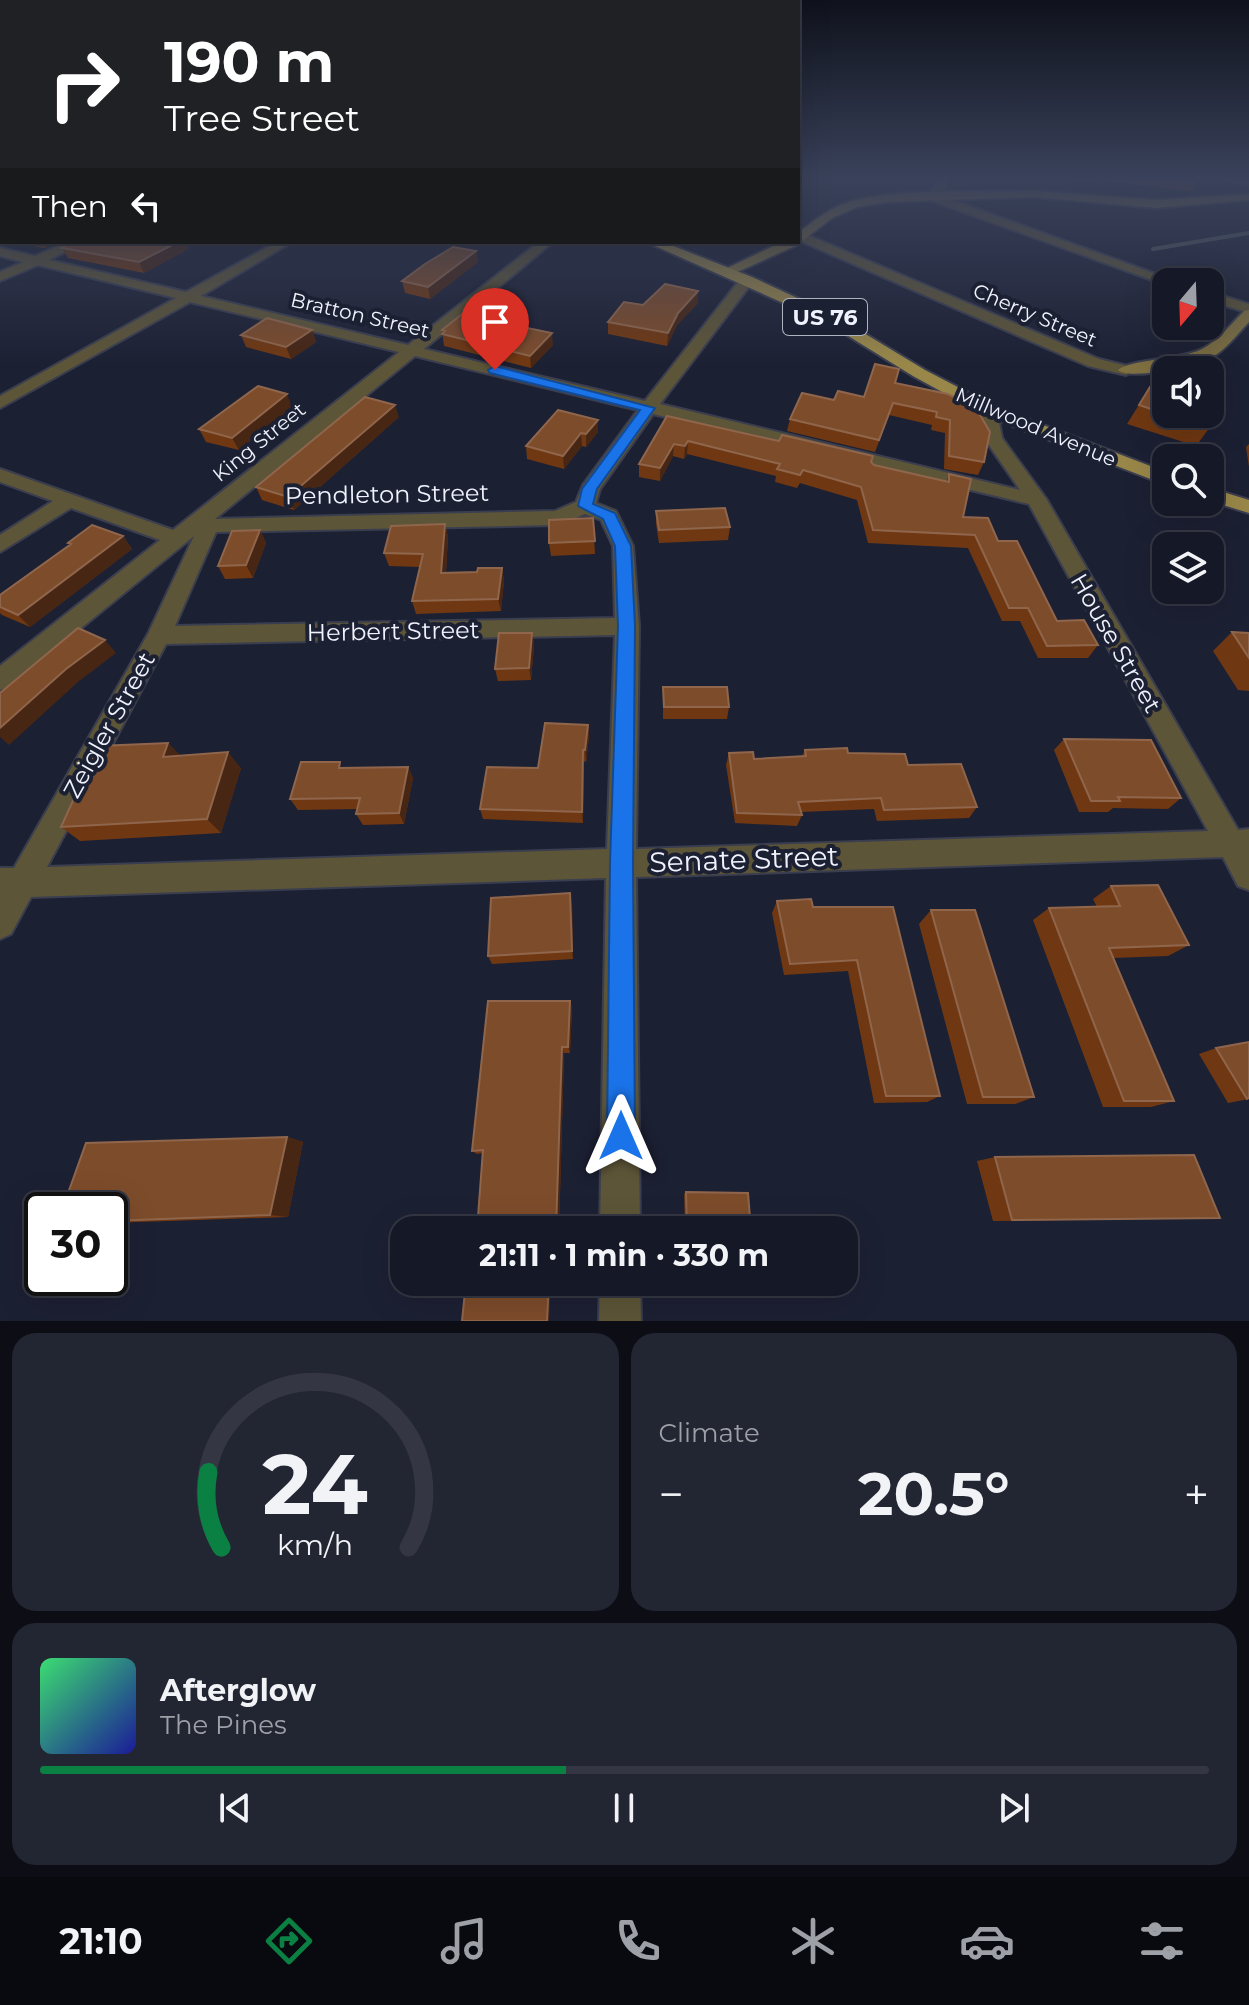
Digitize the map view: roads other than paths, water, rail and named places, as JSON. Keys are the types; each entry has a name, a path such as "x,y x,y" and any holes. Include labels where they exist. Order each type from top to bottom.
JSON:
{"main road":[{"name":"Millwood Avenue","path":"657,244 728,271 829,318 919,373 990,411 1152,474"},
{"path":"1224,499 1249,507"}],"street":[{"name":"Cherry Street","path":"807,242 1094,363 1126,370 1163,367 1210,352 1248,316"},
{"path":"1057,242 1152,275"},
{"path":"0,277 73,244"},
{"path":"0,403 282,244"},
{"name":"King Street","path":"0,680 544,244"},
{"path":"728,271 785,244"},
{"name":"Bratton Street","path":"0,252 1037,500"},
{"path":"620,1216 621,863 627,626 623,546 609,516 585,506 590,489 648,408 747,280"},
{"path":"1224,303 1248,316"},
{"name":"House Street","path":"990,411 993,438 1037,500 1049,526 1240,843 1249,876"},
{"path":"0,475 67,501 191,529"},
{"path":"0,545 67,501"},
{"name":"Pendleton Street","path":"191,529 558,518 585,506"},
{"name":"Zeigler Street","path":"0,923 12,882 159,635 191,529"},
{"name":"Herbert Street","path":"159,635 627,626"},
{"name":"Senate Street","path":"12,882 1240,843"},
{"path":"620,1296 620,1321"}],"waterway":[{"path":"1153,249 1197,242"}]}
